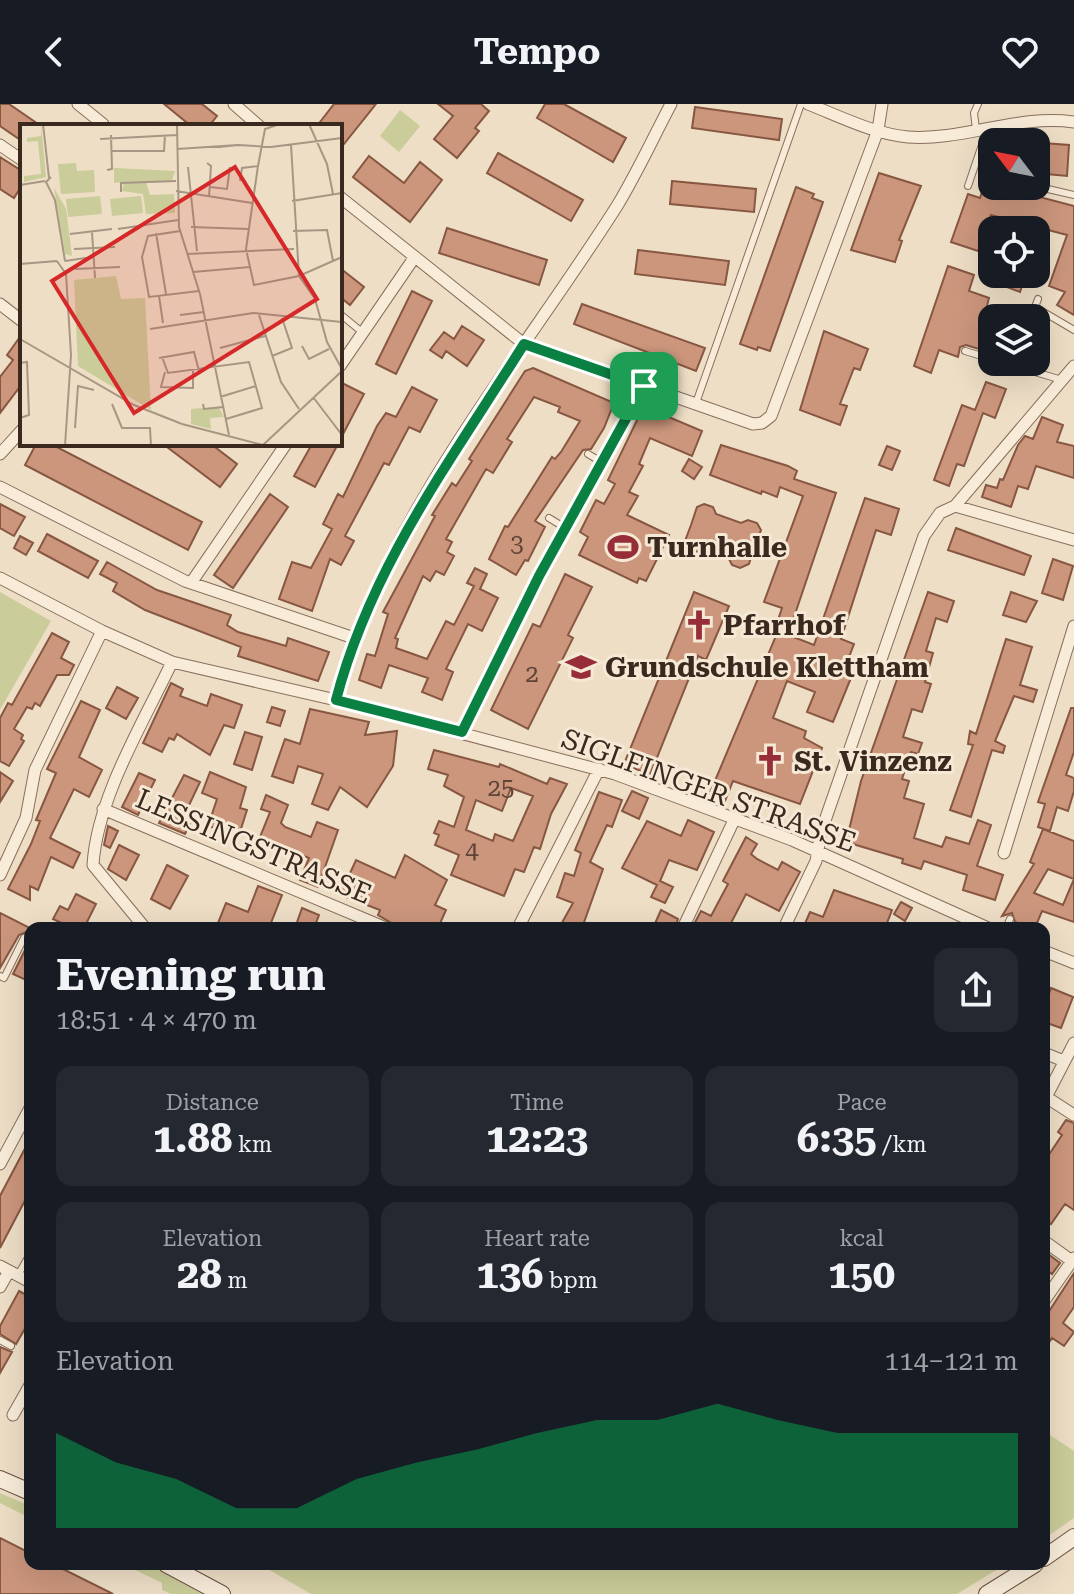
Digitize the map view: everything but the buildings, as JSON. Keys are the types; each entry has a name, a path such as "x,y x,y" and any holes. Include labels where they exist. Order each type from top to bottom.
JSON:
{"street":[{"path":"78,104 103,124"},
{"path":"234,104 257,124"},
{"path":"336,700 354,638 390,557 524,344 619,203 671,104"},
{"path":"808,104 878,130 908,137 978,128"},
{"path":"342,199 524,344 753,424 762,423 771,416 878,130 882,104"},
{"path":"982,128 1048,120 1074,122"},
{"path":"0,145 20,159"},
{"path":"342,363 414,258"},
{"path":"1,306 20,320"},
{"path":"787,922 817,851 924,536 940,513 955,506 1074,366"},
{"path":"1061,382 1074,388"},
{"path":"462,732 644,386"},
{"path":"0,454 20,432"},
{"path":"191,583 285,446"},
{"path":"0,487 191,583 354,638"},
{"path":"955,506 1074,540"},
{"name":"SIGLFINGER STRASSE","path":"0,578 102,631 172,662 336,700 599,769 817,851 975,922"},
{"path":"1004,853 1074,626"},
{"path":"0,875 26,818 35,770 102,631"},
{"path":"140,922 93,865 94,839 103,809 172,662"},
{"path":"521,922 599,769"},
{"name":"LESSINGSTRASSE","path":"103,809 372,922"},
{"path":"686,922 735,818"},
{"path":"1050,953 1074,963"},
{"path":"1050,1089 1074,1043"},
{"path":"1050,1055 1064,1061"},
{"path":"1050,1102 1074,1115"},
{"path":"0,1164 24,1119"},
{"path":"1050,1245 1073,1259 1050,1292"},
{"path":"0,1286 9,1271"},
{"path":"13,1415 24,1396"},
{"path":"0,1479 24,1489"},
{"path":"1050,1554 1074,1537"},
{"path":"177,1570 222,1594"},
{"path":"987,1594 1025,1570"}],"lane":[{"path":"696,403 801,104"},
{"path":"978,104 974,113 982,128"},
{"path":"968,186 978,145"},
{"path":"1050,189 1074,195"},
{"path":"1038,299 1035,307 1074,330"},
{"path":"342,316 363,332"},
{"path":"965,351 978,355"},
{"path":"1043,376 1061,382"},
{"path":"588,454 603,463"},
{"path":"549,518 567,529"},
{"path":"0,976 4,978 24,938"},
{"path":"0,1340 11,1346"}],"green space":[{"path":"400,110 420,126 399,152 380,136"},
{"path":"0,592 51,621 0,710"},
{"path":"1050,1435 1074,1451 1074,1518 1050,1535"},
{"path":"0,1493 24,1503 24,1515 0,1503"},
{"path":"135,1570 158,1570 203,1594 171,1594 162,1590 162,1583"},
{"path":"269,1570 996,1570 957,1594 311,1594"}],"place":[{"name":"Turnhalle","path":"623,547"},
{"name":"Pfarrhof","path":"699,625"},
{"name":"Grundschule Klettham","path":"581,667"},
{"name":"St. Vinzenz","path":"770,761"}],"route":[{"path":"524,344 644,386 539,576 462,732 336,700 354,638 390,557 524,344"}]}
